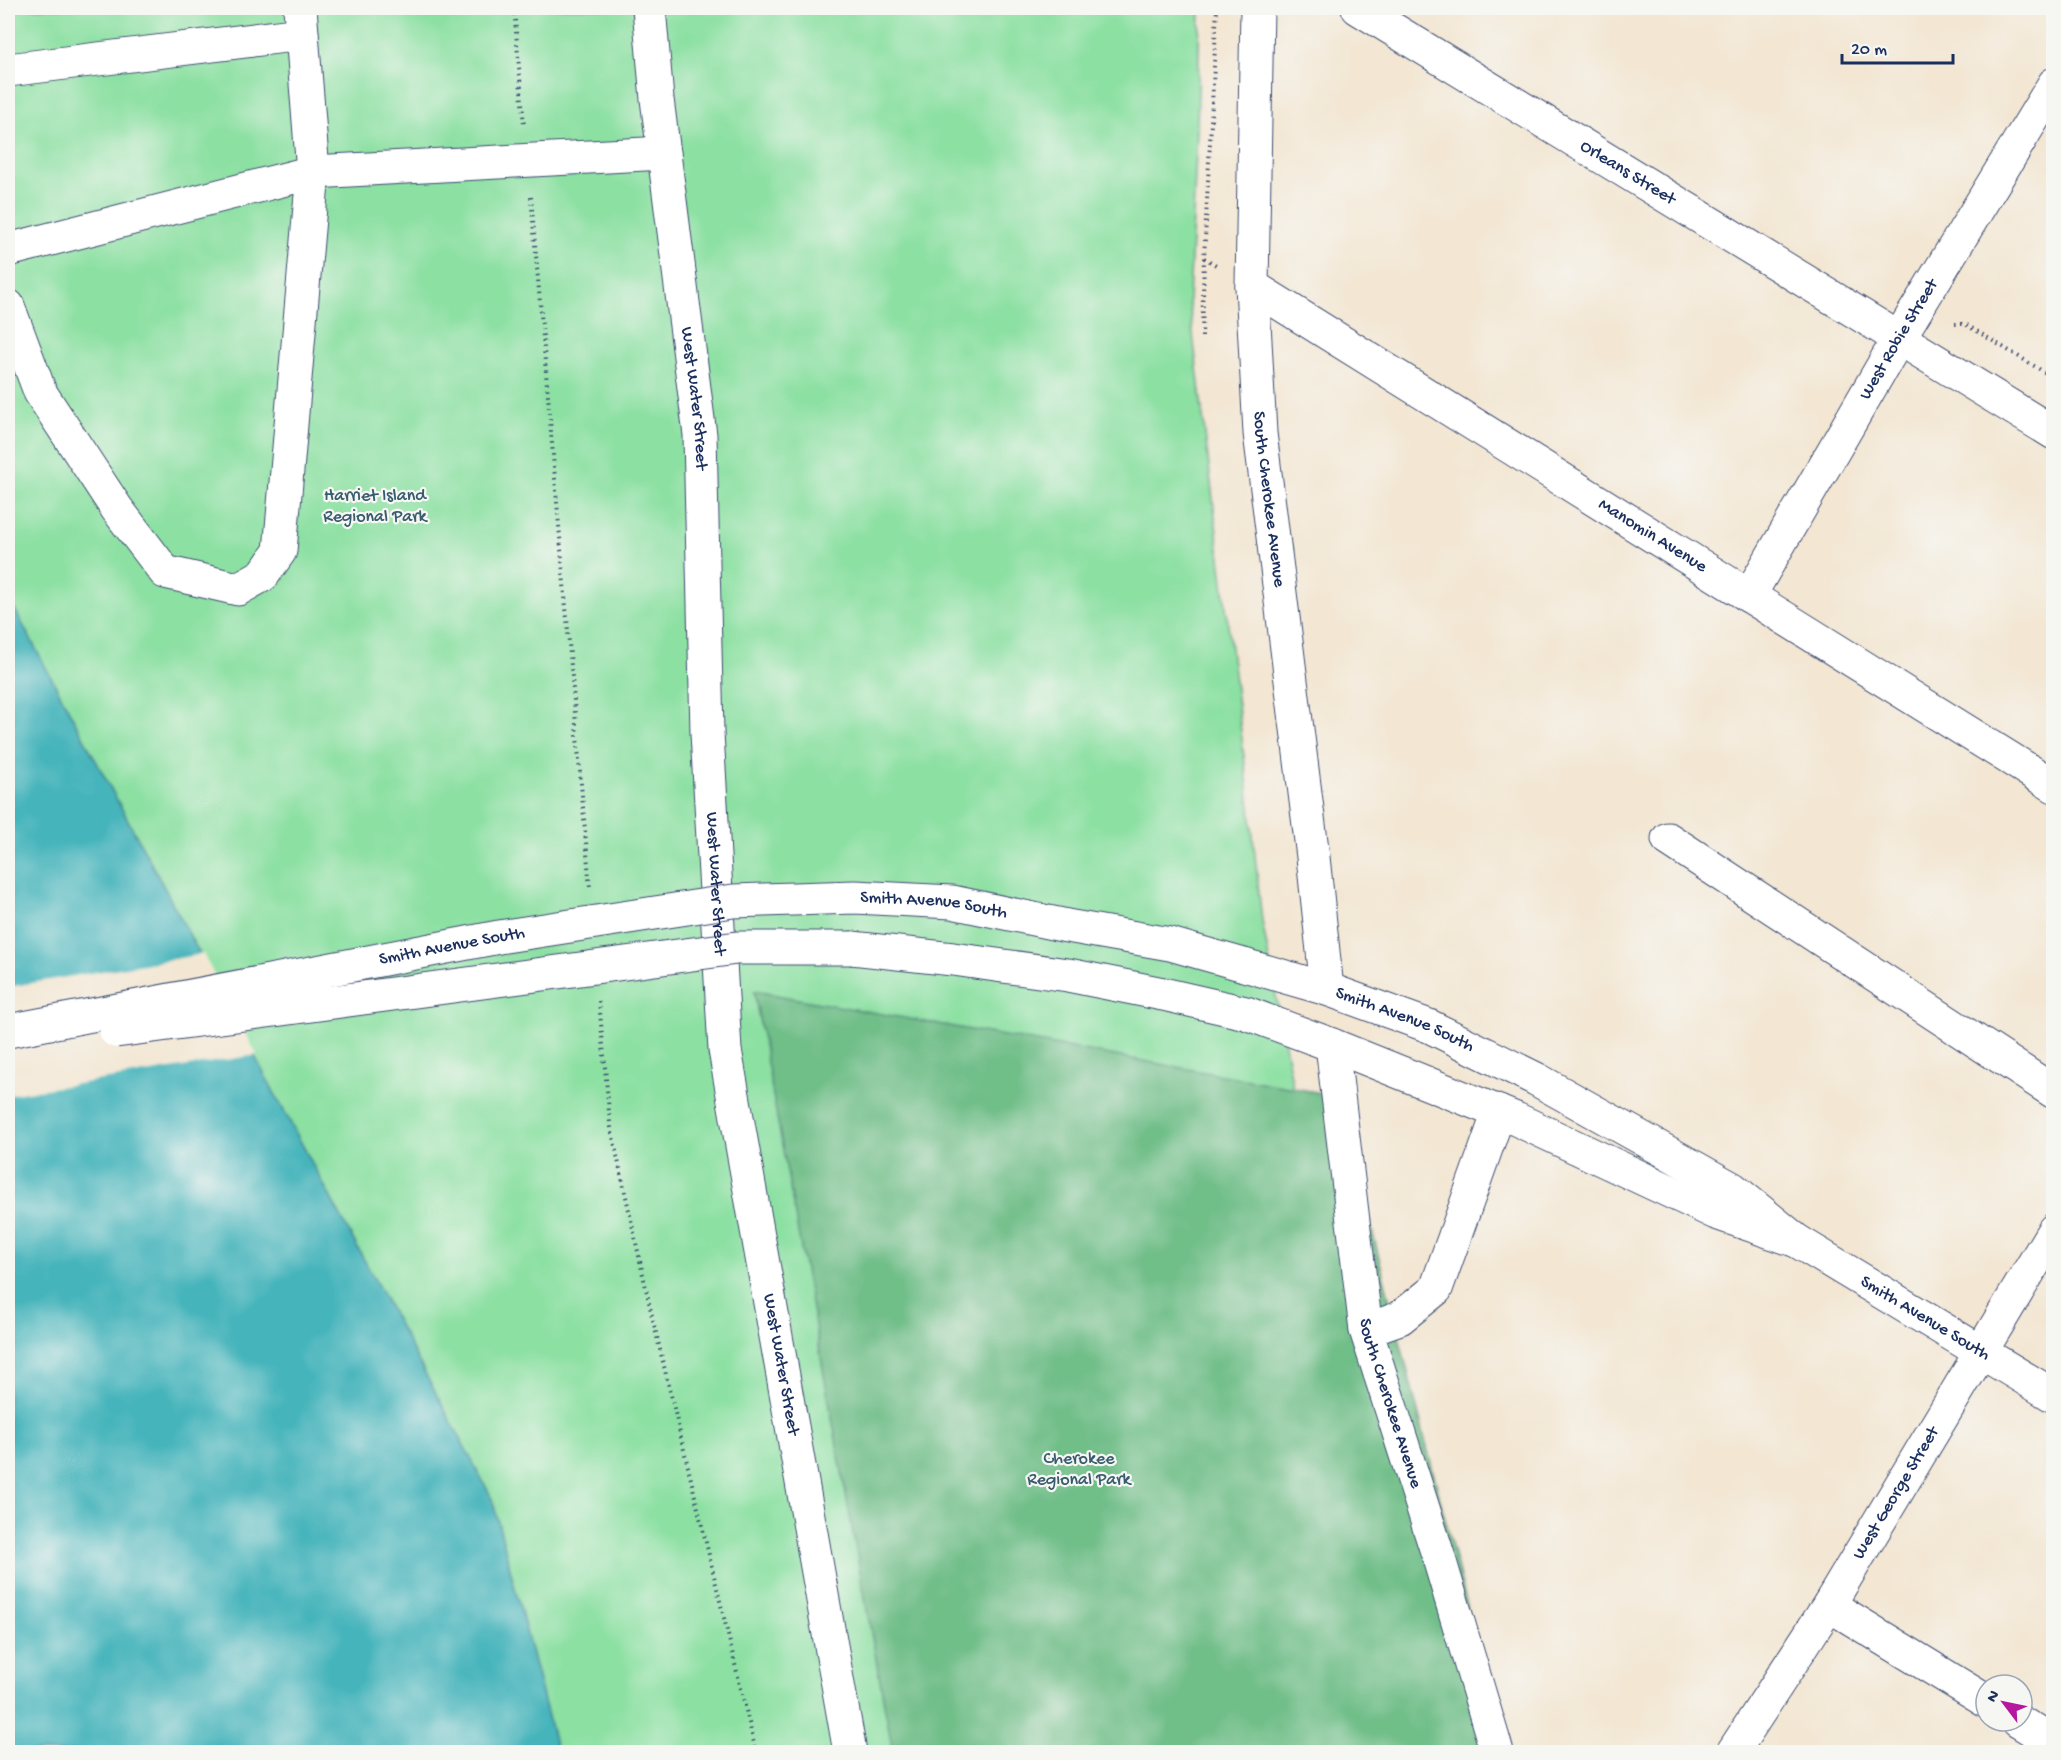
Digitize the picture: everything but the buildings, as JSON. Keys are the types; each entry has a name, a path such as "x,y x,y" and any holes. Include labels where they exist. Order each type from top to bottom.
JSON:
{"street":[{"name":"West Water Street","path":"649,8 657,99 700,435 707,733 725,1050 850,1752"},
{"name":"South Cherokee Avenue","path":"1257,8 1252,286 1260,433 1313,857 1327,989"},
{"name":"Orleans Street","path":"1359,8 1398,17 1899,338 2054,433"},
{"path":"8,70 301,21 313,172 279,551 263,575 238,589 165,572 117,509 40,392 8,306"},
{"name":"West Robie Street","path":"1749,596 1899,338 2054,84"},
{"path":"8,250 313,172 664,153"},
{"name":"Manomin Avenue","path":"1252,286 2054,786"},
{"path":"1668,838 2054,1092"},
{"name":"Smith Avenue South","path":"8,1031 499,937 733,901 855,897 952,902 1067,926 1170,944 1327,989 1429,1026 1536,1079 1733,1189 1797,1241 2054,1396"},
{"name":"Smith Avenue South","path":"8,1045 738,948 852,948 953,959 1068,975 1246,1013 1499,1112 1716,1213 1797,1241"},
{"name":"South Cherokee Avenue","path":"1332,1045 1366,1330 1438,1555 1497,1752"},
{"path":"1366,1330 1400,1318 1436,1289 1499,1112"},
{"name":"West George Street","path":"1733,1752 1829,1605 2054,1230"},
{"path":"1829,1605 1974,1694"},
{"path":"2034,1731 2054,1743"}],"path":[{"path":"1202,337 1217,8"},
{"path":"1955,324 1965,324 2054,378"}],"green space":[{"path":"8,8 1200,8 1189,301 1262,921 1350,1394 1460,1752 557,1752 492,1498 8,597"},
{"name":"Cherokee Regional Park","path":"754,991 1338,1096 1504,1752 893,1752"}],"water":[{"path":"8,597 492,1498 557,1752 8,1752"}],"pier":[{"path":"203,954 257,1055 8,1095 8,987"}],"park label":[{"name":"Harriet Island Regional Park","path":"375,506"}]}
